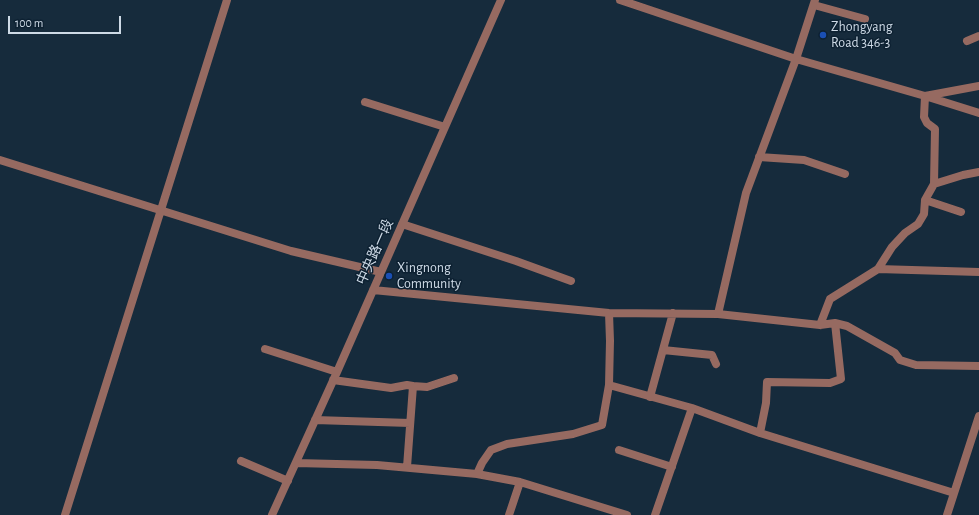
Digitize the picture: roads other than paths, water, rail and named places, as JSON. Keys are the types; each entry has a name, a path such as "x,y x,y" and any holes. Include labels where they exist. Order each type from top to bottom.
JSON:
{"street":[{"path":"65,515 159,211 227,0"},
{"name":"中央路一段","path":"272,515 337,372 501,0"},
{"path":"620,0 796,59 979,113"},
{"path":"718,314 746,193 796,59 815,2 865,19"},
{"path":"967,41 979,36"},
{"path":"925,96 979,86"},
{"path":"820,324 830,299 878,269 892,247 905,233 918,224 924,214 925,200 934,184 934,129 927,123 924,117 925,96"},
{"path":"365,102 445,127"},
{"path":"759,157 804,160 845,174"},
{"path":"0,160 159,211 291,251 381,272"},
{"path":"934,184 979,172"},
{"path":"925,200 961,212"},
{"path":"402,224 516,261 570,282"},
{"path":"878,269 979,272"},
{"path":"372,290 609,312 718,314 820,324 835,323 847,326 895,353 900,360 916,364 979,366"},
{"path":"477,474 482,463 491,450 507,444 573,434 602,425 609,384 609,312"},
{"path":"650,397 674,313"},
{"path":"760,433 766,403 767,382 830,383 841,379 835,323"},
{"path":"265,349 337,372"},
{"path":"663,350 712,355 716,364"},
{"path":"333,380 391,388 407,385 427,387 454,378"},
{"path":"609,384 692,408 760,433 954,493"},
{"path":"407,467 413,386"},
{"path":"655,515 692,408"},
{"path":"947,515 979,416"},
{"path":"315,420 410,423"},
{"path":"619,450 672,466"},
{"path":"241,460 288,480"},
{"path":"296,463 378,464 477,474 520,482 627,515"},
{"path":"509,515 520,482"}],"place":[{"name":"Zhongyang Road 346-3","path":"823,35"},
{"name":"Xingnong Community","path":"389,276"}]}
